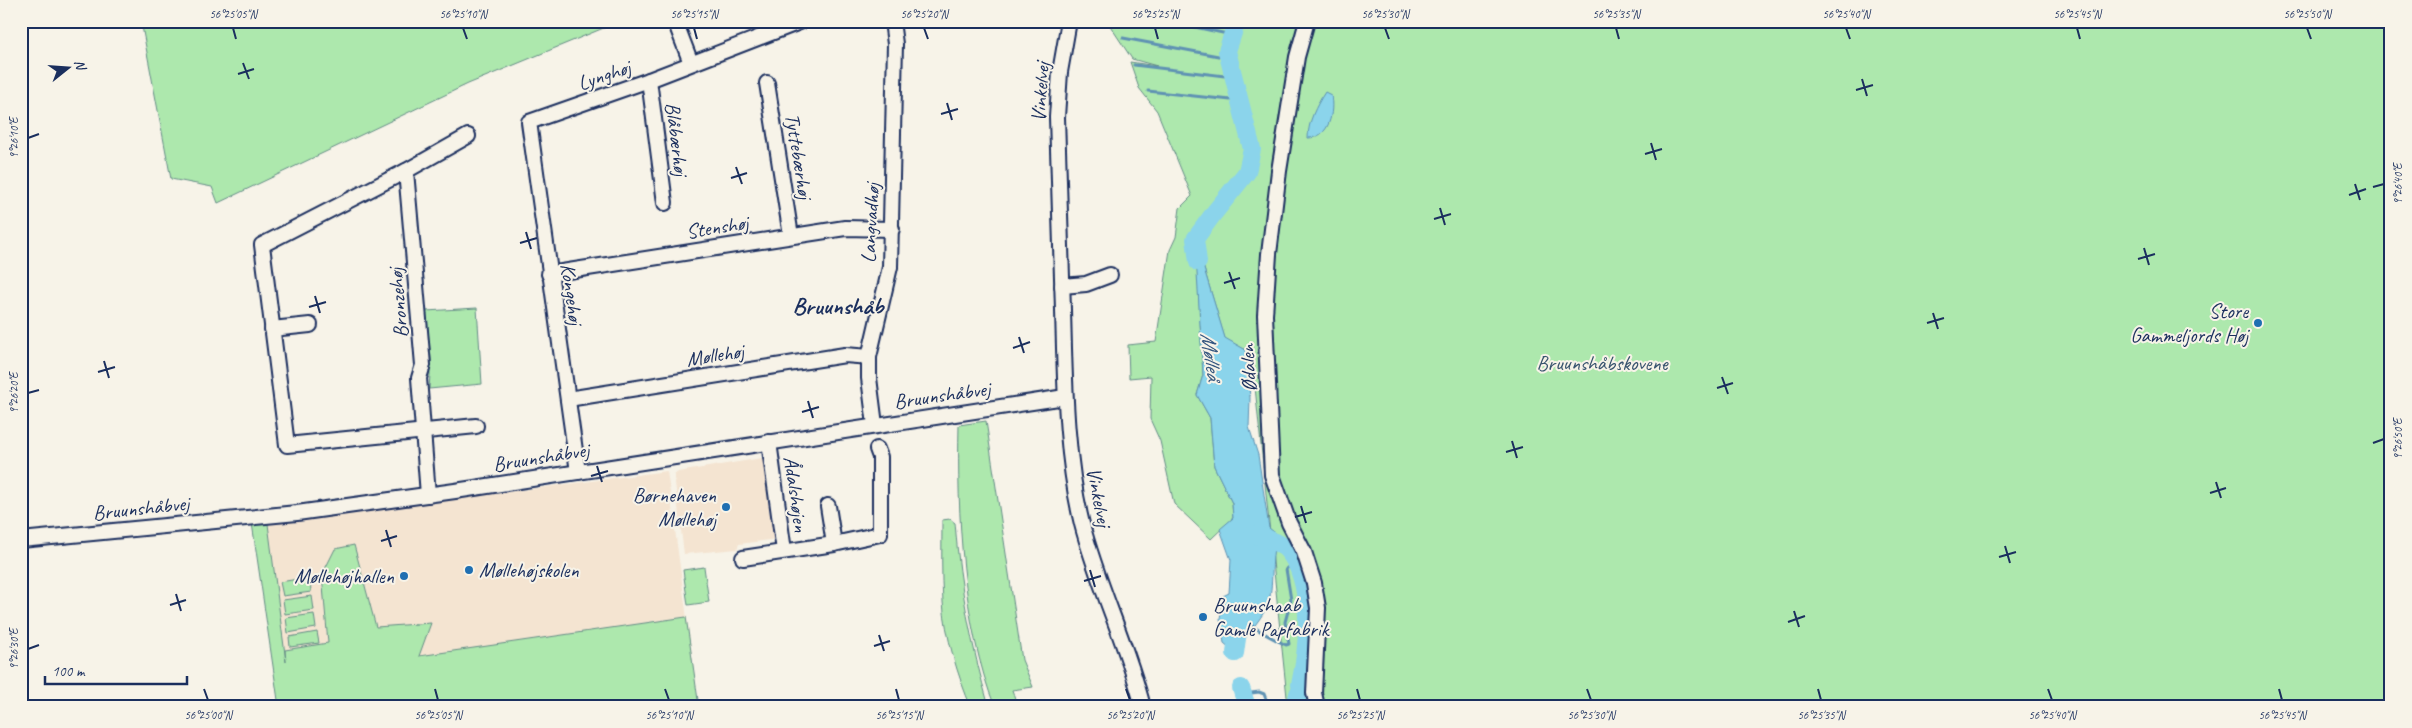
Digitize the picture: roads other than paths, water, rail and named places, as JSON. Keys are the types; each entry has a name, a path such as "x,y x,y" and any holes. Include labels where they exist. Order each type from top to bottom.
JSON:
{"street":[{"path":"674,21 691,63"},
{"name":"Lynghøj","path":"529,122 649,80 802,21"},
{"name":"Langvadhøj","path":"875,425 869,378 869,357 890,267 895,44 892,21"},
{"name":"Vinkelvej","path":"1069,21 1060,72 1057,117 1065,397 1072,473 1082,524 1143,707"},
{"name":"Ødalen","path":"1306,21 1297,57 1279,171 1269,254 1265,315 1272,475 1289,523 1304,552 1314,583 1318,608 1314,693 1317,707"},
{"name":"Blåbærhøj","path":"649,80 665,203"},
{"name":"Tyttebærhøj","path":"767,83 791,236"},
{"name":"Kongehøj","path":"529,122 578,472"},
{"path":"468,136 406,171 262,245 287,445 476,426"},
{"name":"Bronzehøj","path":"406,171 423,365 419,378 428,495"},
{"name":"Stenshøj","path":"549,274 845,228 892,230"},
{"path":"1062,286 1086,284 1110,275"},
{"path":"272,329 310,324"},
{"name":"Møllehøj","path":"568,399 844,355 869,357"},
{"name":"Bruunshåbvej","path":"21,540 298,513 428,495 1065,397"},
{"name":"Ådalshøjen","path":"769,442 784,551"},
{"name":"Ådalshøjen","path":"743,558 834,544 880,534 880,457 878,449"},
{"name":"Ådalshøjen","path":"828,506 834,544"}],"water":[{"path":"1325,92 1331,95 1332,102 1329,123 1321,134 1308,138 1313,114"},
{"path":"1195,239 1225,338 1246,350 1250,398 1249,427 1258,455 1269,528 1278,535 1274,548 1267,606 1239,647 1231,649 1224,643 1220,619 1223,596 1229,593 1231,560 1220,529 1233,518 1232,503 1214,466 1210,418 1197,395 1203,375"}],"waterway":[{"path":"1167,21 1232,35"},
{"name":"Mølleå","path":"1198,262 1195,239 1247,172 1252,149 1227,51 1237,21"},
{"path":"1123,38 1229,58"},
{"path":"1134,65 1233,77"},
{"path":"1148,91 1240,101"},
{"name":"Mølleå","path":"1253,534 1284,547 1296,563 1302,579 1306,597 1307,634 1300,685"},
{"path":"1251,625 1286,645 1289,644 1285,622 1291,600 1286,569 1294,562"},
{"path":"1235,653 1239,624"},
{"path":"1241,688 1247,707"},
{"path":"1244,694 1259,692 1264,694 1269,707"},
{"name":"Mølleå","path":"1295,707 1298,694"}],"place":[{"name":"Store Gammeljords Høj","path":"2258,323"},
{"name":"Børnehaven Møllehøj","path":"726,507"},
{"name":"Møllehøjskolen","path":"469,570"},
{"name":"Møllehøjhallen","path":"404,576"},
{"name":"Bruunshaab Gamle Papfabrik","path":"1203,617"}],"district":[{"name":"Bruunshåb","path":"838,306"}],"park label":[{"name":"Bruunshåbskovene","path":"1602,363"}]}
